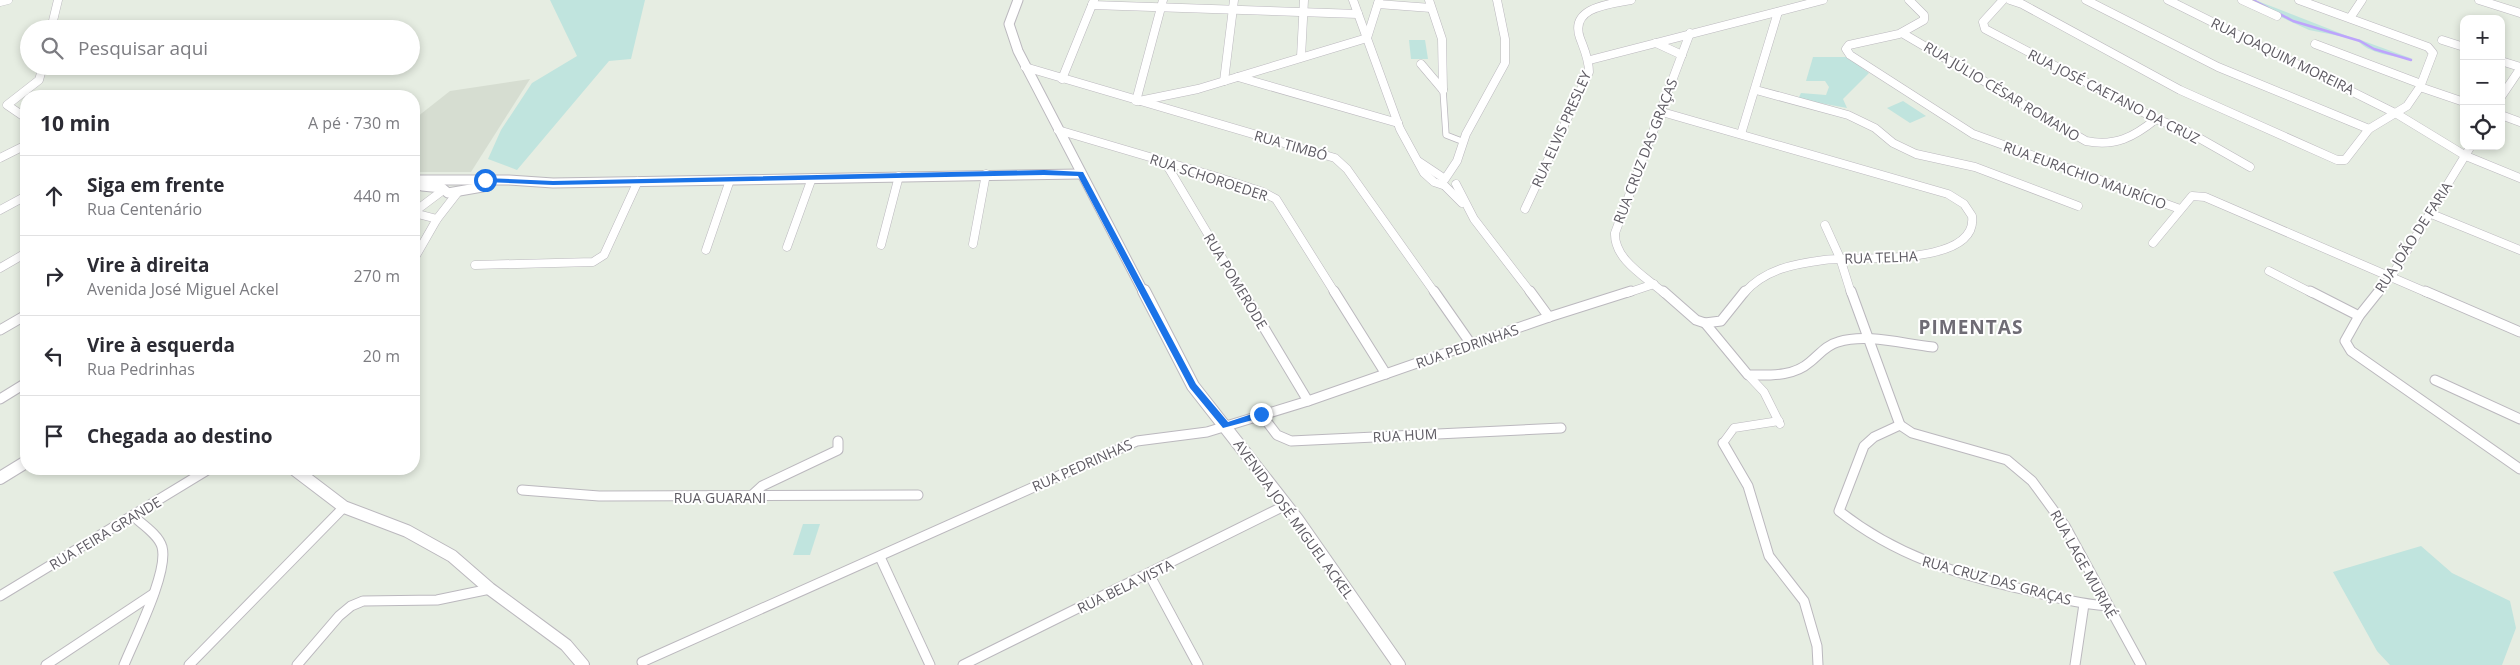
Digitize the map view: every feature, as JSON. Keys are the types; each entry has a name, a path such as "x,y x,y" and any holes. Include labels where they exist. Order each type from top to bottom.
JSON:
{"street":[{"path":"0,2 8,0"},
{"path":"53,20 58,0"},
{"name":"AVENIDA JOSÉ MIGUEL ACKEL","path":"1018,0 1009,27 1025,67 1193,386 1286,505 1399,665"},
{"path":"1224,81 1234,0"},
{"path":"1301,57 1304,0"},
{"path":"1353,0 1398,123 1418,161 1429,177 1444,183 1464,205"},
{"path":"1444,183 1457,161 1464,142 1505,63 1507,53 1497,0"},
{"name":"RUA ELVIS PRESLEY","path":"1525,209 1589,72 1590,60 1578,33 1579,17 1586,12 1632,0"},
{"path":"1590,60 1823,0"},
{"name":"RUA EURACHIO MAURÍCIO","path":"1908,0 1921,10 1924,20 1902,33 1849,44 1846,49 1855,59 1879,76 1917,96 1973,134 2180,209 2192,196 2205,197 2520,332"},
{"name":"RUA JOSÉ CAETANO DA CRUZ","path":"2003,0 1983,22 1985,29 2156,120 2185,130 2250,167"},
{"path":"2010,0 2022,4 2180,90 2331,158 2345,160 2369,129 2397,114 2406,106 2421,86 2433,53 2428,47 2299,0"},
{"path":"2086,0 2218,68 2369,129"},
{"name":"RUA JOAQUIM MOREIRA","path":"2168,0 2397,114 2466,156 2520,178"},
{"path":"2242,0 2277,16"},
{"path":"2350,18 2362,0"},
{"path":"2479,0 2520,13"},
{"path":"1367,38 1378,2 1430,4 1442,39 1446,135 1464,142"},
{"path":"1062,78 1093,3 1163,4 1358,14"},
{"path":"1163,4 1136,101 1224,81 1367,38"},
{"path":"1741,134 1756,90 1778,12"},
{"name":"RUA JÚLIO CÉSAR ROMANO","path":"1902,33 2086,141 2112,146 2121,143 2156,120"},
{"name":"RUA CRUZ DAS GRAÇAS","path":"1654,284 1624,258 1616,247 1614,238 1690,34"},
{"path":"2442,40 2460,46"},
{"path":"1656,42 1682,55"},
{"path":"2315,44 2460,101"},
{"path":"2505,62 2520,68 2505,92"},
{"path":"1421,64 1443,90"},
{"name":"RUA TIMBÓ","path":"1025,67 1336,158 1347,169 1471,344"},
{"path":"26,90 39,80 40,75"},
{"path":"1238,77 1398,123"},
{"path":"1756,90 1848,115 1870,125 1903,149 1964,166 1975,167 2078,206"},
{"path":"20,95 7,105 20,114"},
{"name":"RUA TELHA","path":"1662,112 1948,194 1959,199 1972,214 1973,223 1968,235 1944,250 1920,256 1840,258 1774,270 1754,282 1721,321 1704,323"},
{"path":"2505,117 2520,122"},
{"name":"RUA SCHOROEDER","path":"1058,130 1255,189 1276,199 1386,374"},
{"path":"0,158 20,148"},
{"name":"RUA JOÃO DE FARIA","path":"2469,150 2391,277 2359,316 2345,338 2351,352 2520,469"},
{"path":"1457,161 1456,182 1464,205 1474,223 1513,268 1549,317"},
{"name":"RUA POMERODE","path":"1165,162 1308,401"},
{"path":"1044,172 1075,163"},
{"path":"420,181 459,185 522,182 730,180 1044,172 1080,174"},
{"path":"974,244 986,174"},
{"path":"881,245 900,176"},
{"path":"787,247 812,178"},
{"path":"706,250 730,180"},
{"path":"476,265 599,260 604,255 638,181"},
{"path":"1444,183 1456,182"},
{"path":"420,187 442,190 448,193 459,185"},
{"path":"420,249 459,185"},
{"path":"420,208 442,190"},
{"path":"0,210 20,199"},
{"path":"2152,243 2180,209"},
{"path":"2429,213 2520,250"},
{"path":"420,215 437,219"},
{"path":"1825,225 1840,258 1867,340 1900,425"},
{"path":"0,268 20,256"},
{"path":"2269,271 2359,316"},
{"path":"1654,284 1696,320 1704,323 1764,392 1779,423 1734,428 1724,443 1748,486 1769,556 1804,601 1817,646 1818,665"},
{"name":"RUA PEDRINHAS","path":"642,662 1137,441 1200,434 1308,401 1549,317 1654,284"},
{"path":"0,330 20,318"},
{"path":"1748,375 1790,373 1803,368 1835,342 1867,340 1932,347"},
{"path":"2435,380 2520,419"},
{"path":"0,399 20,387"},
{"name":"RUA HUM","path":"1261,414 1275,434 1281,439 1291,441 1561,428"},
{"name":"RUA CRUZ DAS GRAÇAS","path":"1900,425 1874,436 1864,446 1839,511 1855,525 1906,554 1940,567 2084,604 2108,606"},
{"name":"RUA LAGE MURIAÉ","path":"1900,425 1912,433 2007,460 2019,469 2043,494 2065,526 2141,665"},
{"path":"750,497 762,486 838,450 838,441"},
{"path":"0,478 20,466"},
{"name":"RUA FEIRA GRANDE","path":"1,595 199,475"},
{"path":"304,475 344,507 432,544 452,556 490,589 566,645 583,665"},
{"name":"RUA GUARANI","path":"522,490 599,496 918,495"},
{"name":"RUA BELA VISTA","path":"963,665 1286,505"},
{"path":"189,665 344,507"},
{"path":"124,665 153,594 164,555 162,545 133,516"},
{"path":"880,557 930,665"},
{"path":"1149,574 1198,665"},
{"path":"297,665 339,616 351,606 363,601 437,600 490,589"},
{"path":"46,665 153,594"},
{"path":"2075,665 2084,604"}],"shaded area":[{"path":"550,0 645,0 631,59 609,61 517,170 488,159 501,130 532,83 577,56"},
{"path":"2244,0 2255,0 2355,39 2309,30"},
{"path":"2356,39 2358,39 2413,59 2375,52"},
{"path":"1409,40 1425,40 1428,59 1411,59"},
{"path":"1813,57 1847,57 1869,73 1843,99 1847,108 1798,99 1801,93 1826,95 1829,87 1825,81 1806,81"},
{"path":"530,79 471,172 420,172 420,115 450,91"},
{"path":"1903,101 1926,116 1910,123 1887,108"},
{"path":"803,524 820,524 810,555 793,555"},
{"path":"2421,546 2452,573 2510,601 2516,628 2502,665 2390,665 2377,651 2333,572"}],"waterway":[{"path":"2253,0 2268,8"},
{"path":"2278,13 2293,21 2360,41 2374,49 2411,60"}],"district":[{"name":"PIMENTAS","path":"1971,327"}],"route":[{"path":"485,180 553,183 1044,172 1080,174 1193,386 1226,426 1261,414"}]}
